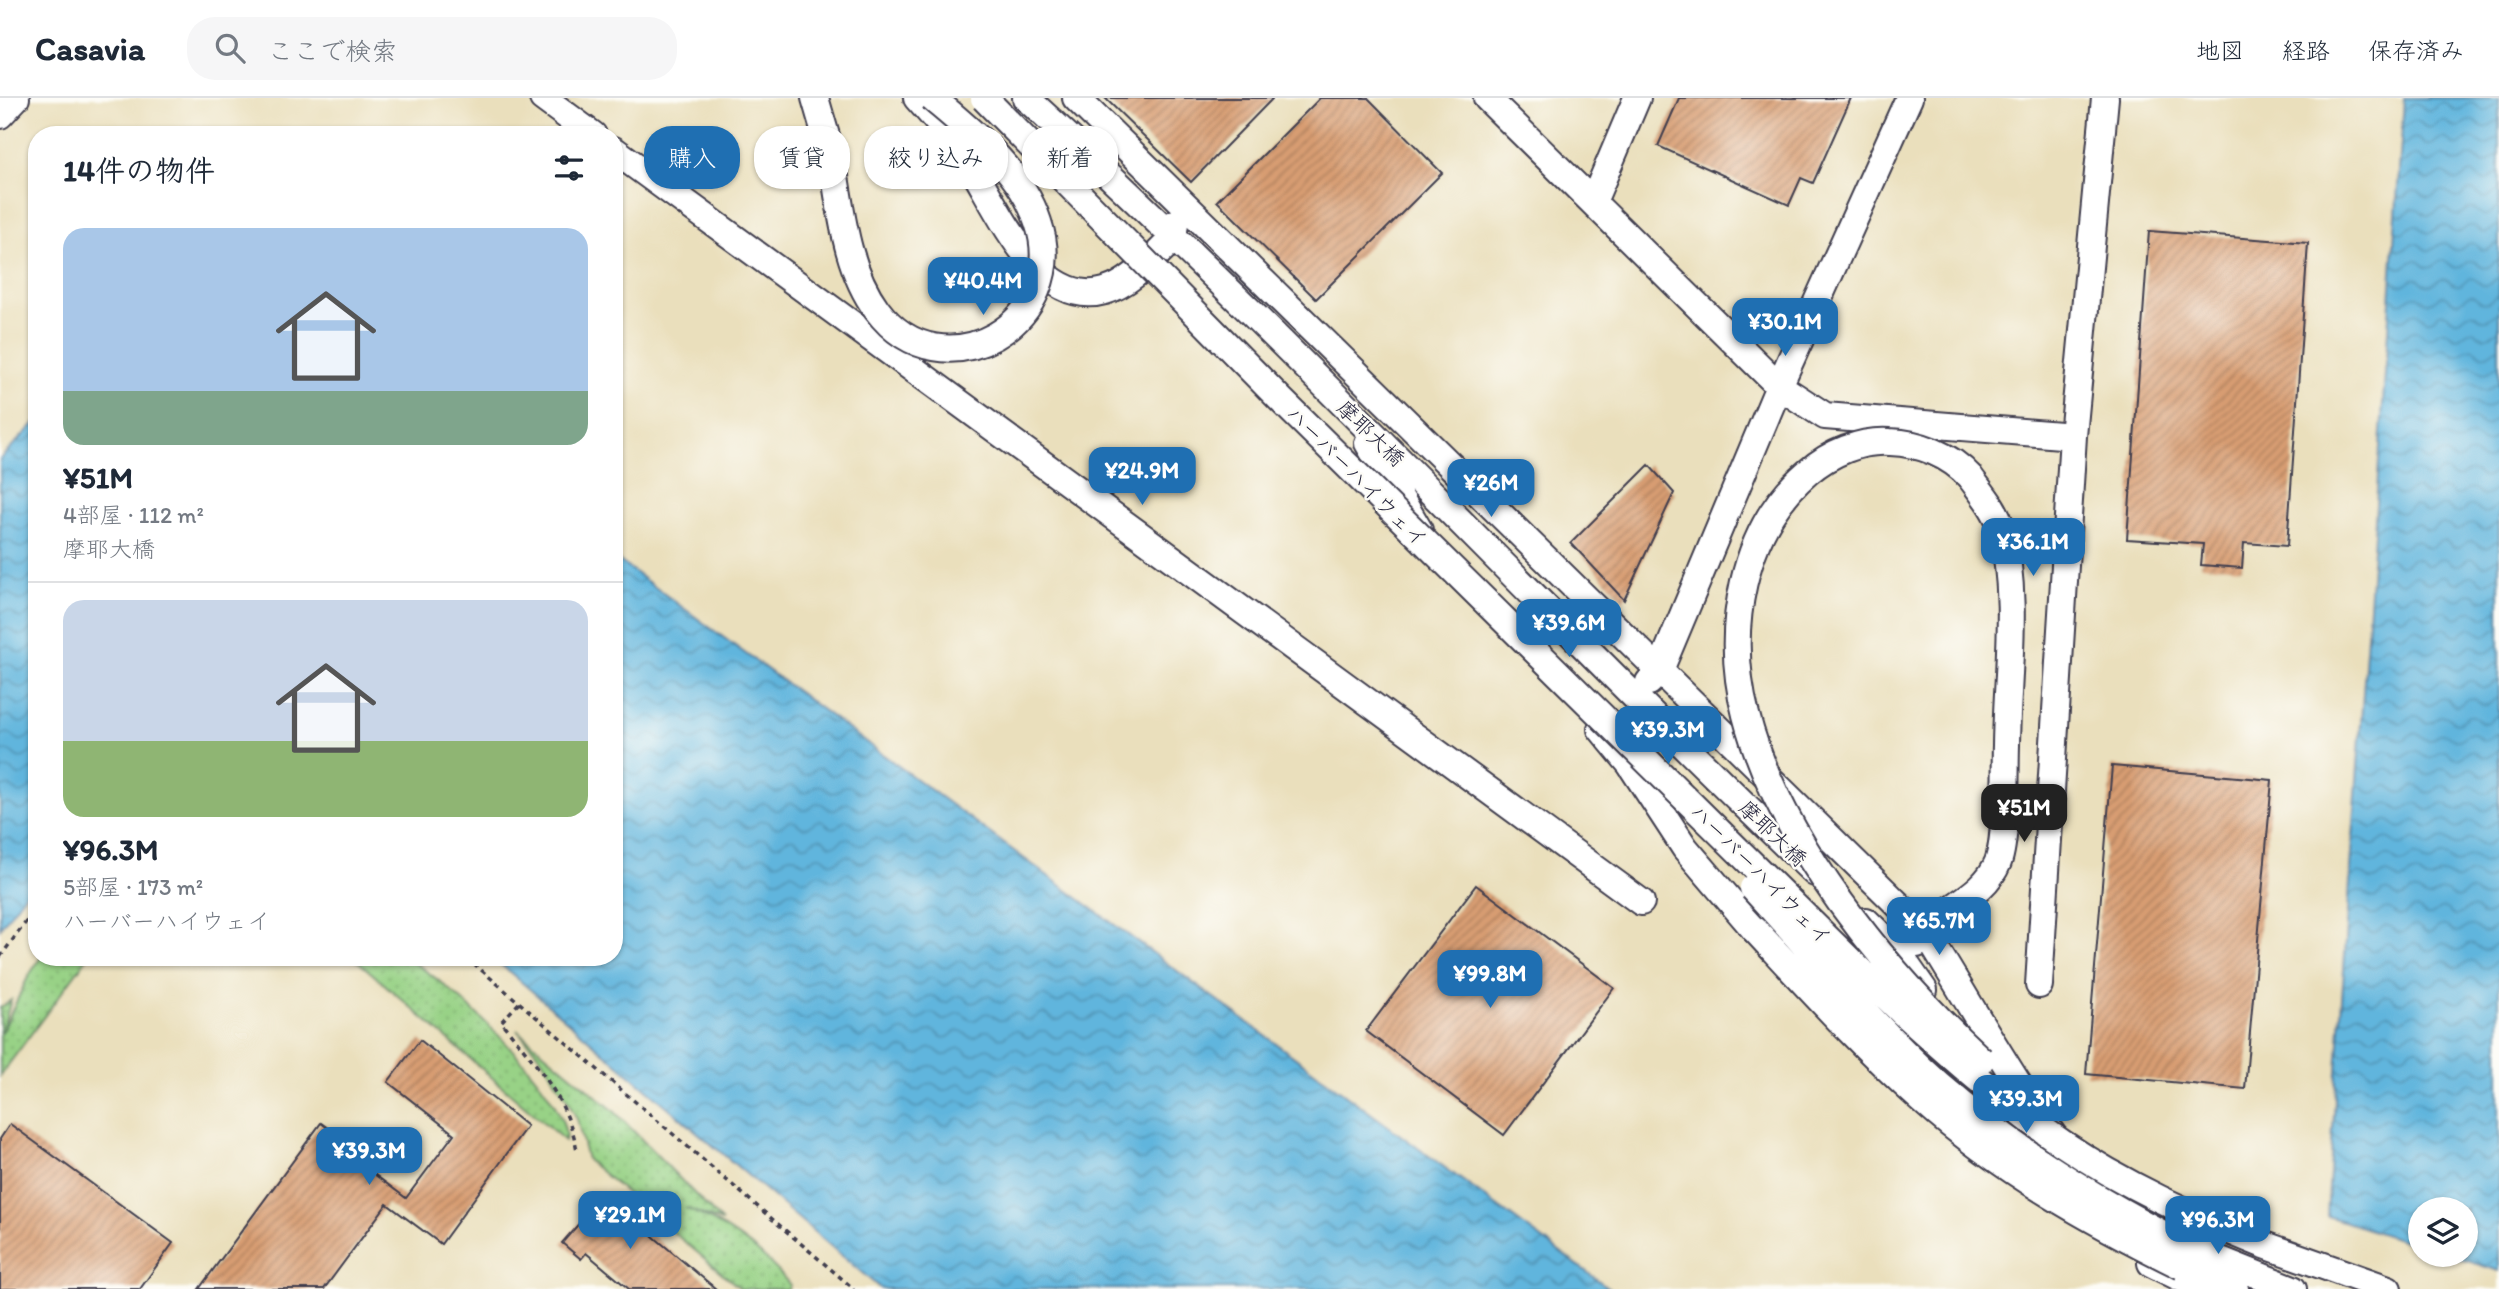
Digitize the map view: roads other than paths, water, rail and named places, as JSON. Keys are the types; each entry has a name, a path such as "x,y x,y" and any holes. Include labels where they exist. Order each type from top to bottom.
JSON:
{"street":[{"path":"0,115 16,98"},
{"path":"543,98 581,126"},
{"path":"815,98 831,153 853,264 867,295 888,323 917,342 941,349 966,348 994,338 1027,308 1040,281 1044,253 1039,224 1026,195 999,160 932,98"},
{"path":"917,98 949,135 1036,267 1048,278 1072,291 1097,292 1119,285 1173,239 1176,229 1172,212 1057,98"},
{"name":"ハーバーハイウェイ","path":"967,98 1269,405 1659,790 1842,988 1938,1084 2026,1153 2098,1199 2188,1247 2293,1289"},
{"name":"ハーバーハイウェイ","path":"984,98 1280,399 1920,1029 2006,1102 2063,1144 2163,1202 2262,1244 2388,1289"},
{"name":"摩耶大橋","path":"1026,98 1114,178 1713,775 1896,950 1916,976 1957,1047 2055,1192 2119,1247 2198,1287"},
{"name":"摩耶大橋","path":"1076,98 1924,930 1980,1025 2078,1170 2140,1238 2198,1287"},
{"path":"1487,98 1779,386 1825,416 2073,436"},
{"path":"1593,202 1637,98"},
{"path":"1636,696 1660,670 1779,386 1909,98"},
{"path":"2039,985 2073,436 2105,98"},
{"path":"623,157 1641,902"},
{"path":"1350,413 1422,535 1615,745 1685,848 1755,930 1913,1091 1973,1142 2095,1223 2235,1289"},
{"path":"1916,976 1915,947 1924,930 1973,895 1998,861 2005,799 2011,630 2009,567 2000,523 1970,477 1946,457 1926,448 1882,441 1840,451 1818,463 1785,494 1758,536 1742,590 1738,628 1738,671 1745,714 1760,759 1783,806 1846,909 1917,997 1960,1040 2023,1098 2071,1134 2120,1165 2262,1244"}],"water":[{"path":"2404,98 2499,98 2499,1271 2478,1264 2478,1197 2408,1197 2408,1242 2327,1216"},
{"path":"28,430 28,890 0,928 0,459"},
{"path":"623,564 1610,1289 881,1289 503,966 623,966"}]}
